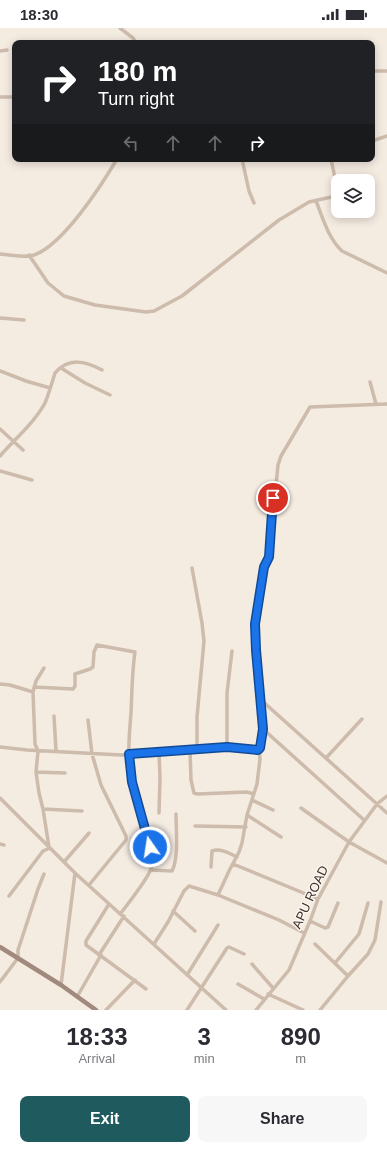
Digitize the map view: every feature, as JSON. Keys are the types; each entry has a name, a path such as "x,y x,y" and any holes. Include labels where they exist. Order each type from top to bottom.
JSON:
{"street":[{"path":"120,28 134,40"},
{"path":"0,51 7,50"},
{"path":"375,71 387,71"},
{"path":"0,98 12,98"},
{"path":"375,140 387,136"},
{"path":"0,254 33,255 56,240 68,228 115,162"},
{"path":"243,162 249,191 254,203"},
{"path":"332,162 334,174"},
{"path":"29,255 48,283 64,296 95,305 146,312 154,311 182,296 279,220 309,202 331,197"},
{"path":"316,201 332,240 336,246 342,251 387,273"},
{"path":"0,318 24,320"},
{"path":"0,456 14,442 41,409 55,373 73,362 85,362 102,370"},
{"path":"61,368 85,383 110,395"},
{"path":"0,371 50,388"},
{"path":"370,382 376,404"},
{"path":"218,895 237,857 242,843 247,815 254,794 259,770 258,750 260,748 263,729 255,624 264,567 269,557 273,498 278,465 281,456 310,407 387,404"},
{"path":"0,429 22,450"},
{"path":"0,471 32,480"},
{"path":"192,568 204,641 197,717 197,750"},
{"path":"34,687 73,688 75,686 75,674 93,667 94,652 97,645 135,652 132,667 129,754 132,782 149,839 151,870 121,913"},
{"path":"227,747 227,693 232,651"},
{"path":"44,668 36,681 33,692 35,744 38,751 36,772 50,848"},
{"path":"0,684 10,685 33,692"},
{"path":"260,699 387,812"},
{"path":"54,716 56,751"},
{"path":"326,758 362,719"},
{"path":"88,720 92,754 101,785 126,836 126,840 88,885"},
{"path":"263,729 364,820"},
{"path":"0,747 92,754 129,754 227,747 258,750"},
{"path":"190,750 191,780 194,793 246,792 254,794"},
{"path":"159,752 159,813"},
{"path":"36,772 65,773"},
{"name":"APU ROAD","path":"256,1010 289,970 318,899 350,842 364,820 377,804 387,796"},
{"path":"0,798 75,873 121,913 226,1010"},
{"path":"252,800 274,810"},
{"path":"301,808 350,842 387,863"},
{"path":"43,809 82,811"},
{"path":"151,870 167,871 172,870 173,868 175,857 176,814"},
{"path":"247,815 281,837"},
{"path":"195,826 246,827"},
{"path":"64,862 89,833"},
{"path":"9,896 43,851 50,848"},
{"path":"211,867 212,851 215,850 237,857"},
{"path":"233,864 318,899"},
{"path":"61,985 75,873"},
{"path":"0,982 18,958 20,944 36,893 44,874"},
{"path":"154,944 168,922 184,891 189,886 218,895 279,920 304,933"},
{"path":"320,1010 368,954 375,940 381,902"},
{"path":"310,921 324,928 328,927 338,903"},
{"path":"335,963 359,934 368,903"},
{"path":"109,904 85,943 146,988"},
{"path":"173,911 195,931"},
{"path":"77,997 124,916"},
{"path":"187,975 218,925"},
{"path":"315,944 348,976"},
{"path":"0,947 61,985 96,1010"},
{"path":"187,1010 226,948 229,947 244,954"},
{"path":"252,964 273,988"},
{"path":"106,1010 135,980"},
{"path":"238,984 264,999"},
{"path":"268,994 303,1010"}],"route":[{"path":"150,847 132,782 129,754 227,747 258,750 260,748 263,729 255,624 264,567 269,557 273,498"}]}
